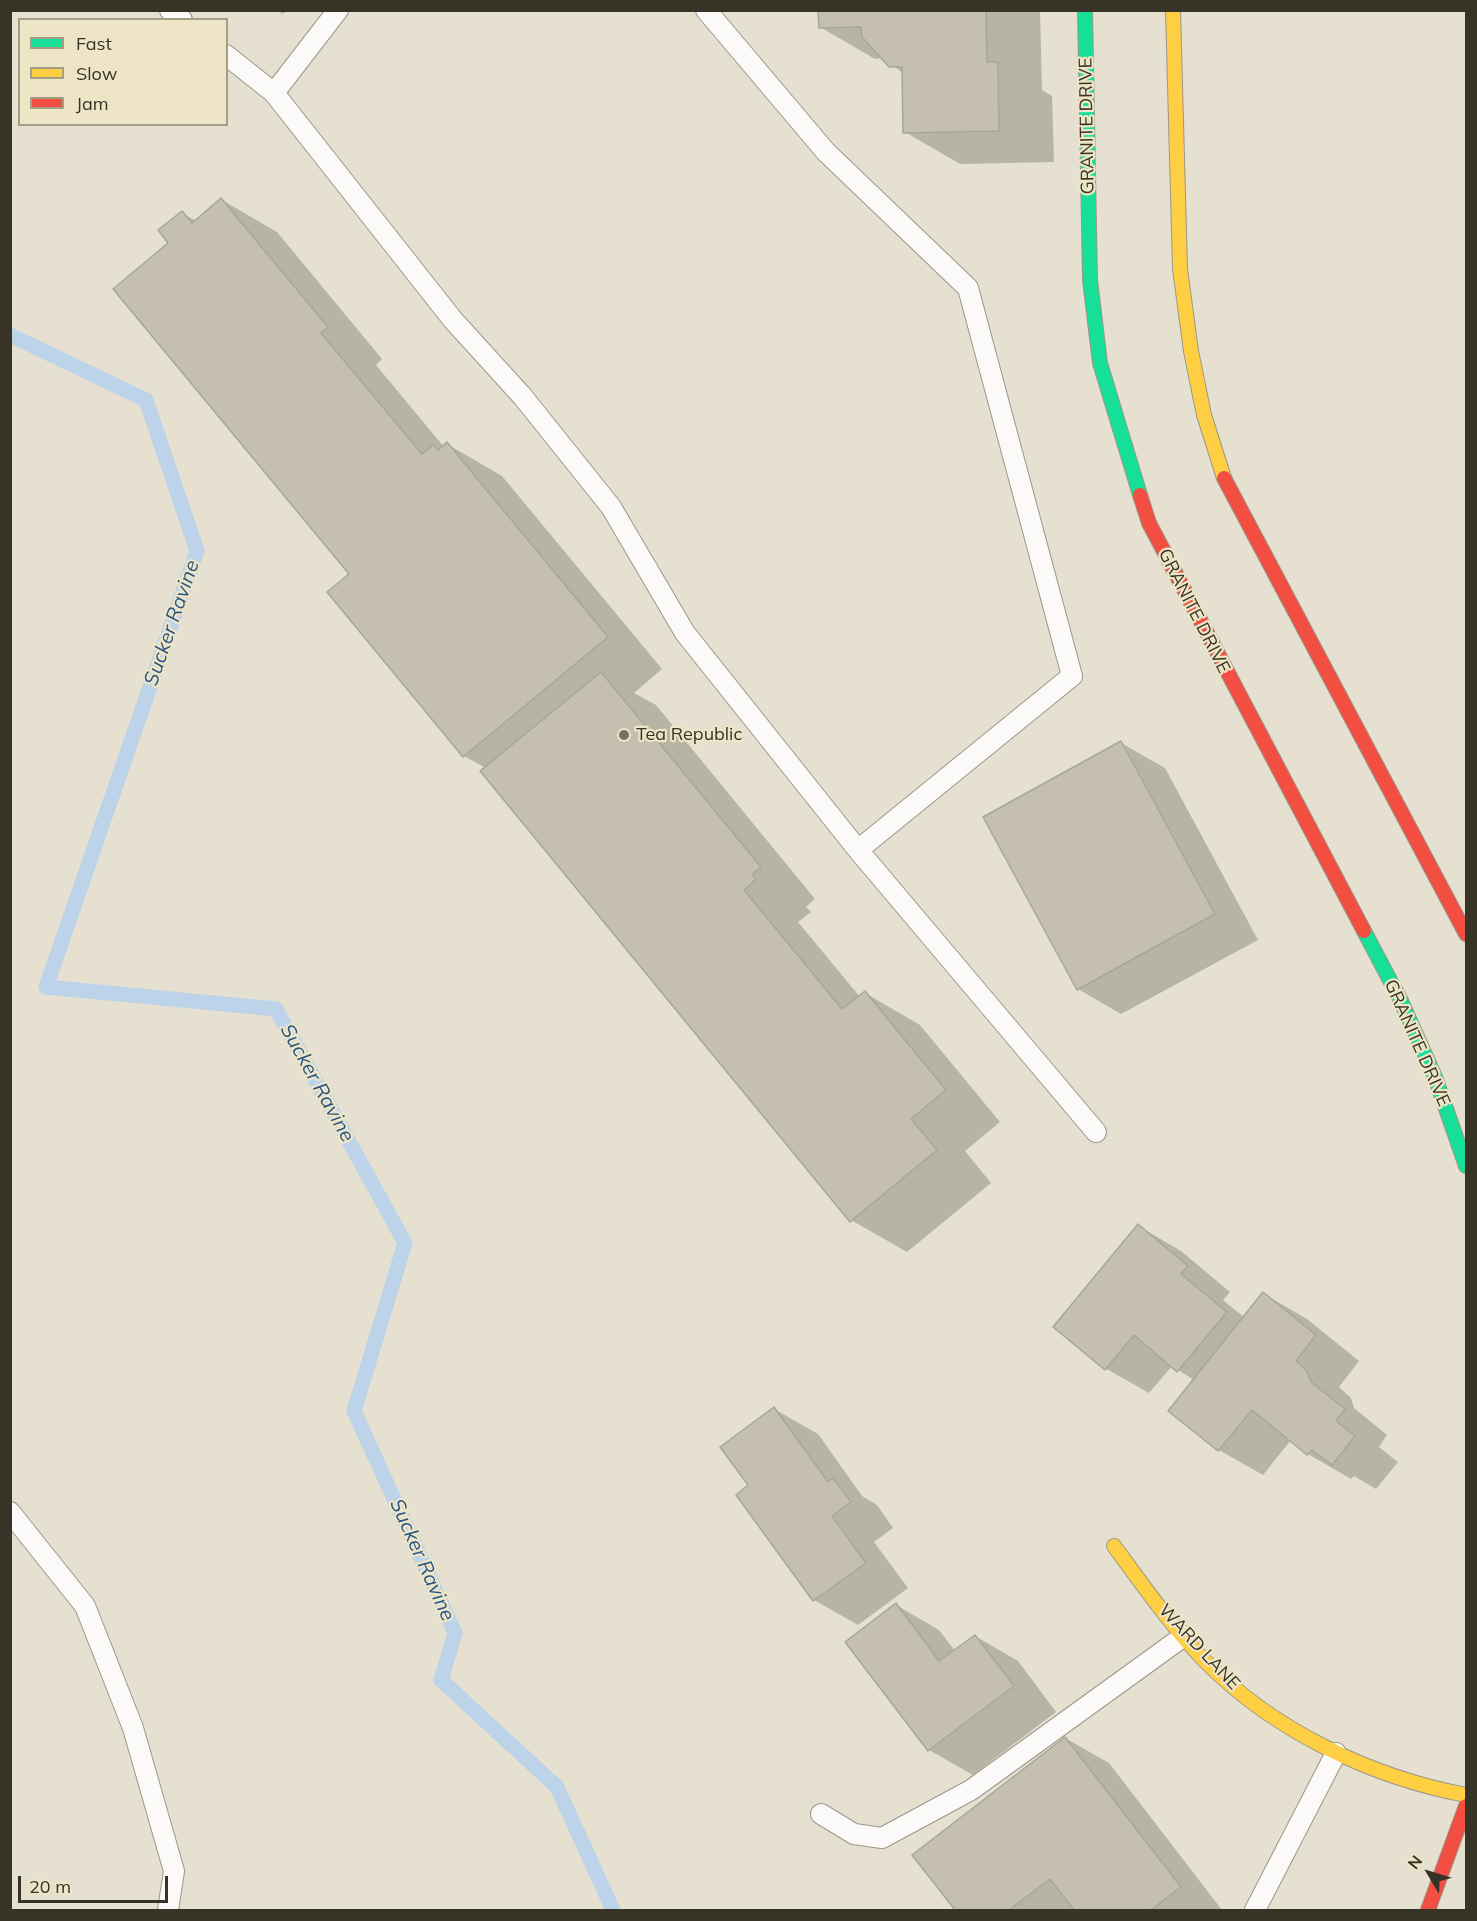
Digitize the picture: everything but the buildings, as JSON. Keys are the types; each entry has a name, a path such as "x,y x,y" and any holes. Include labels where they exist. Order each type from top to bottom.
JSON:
{"street":[{"name":"GRANITE DRIVE","path":"1084,10 1090,280 1100,363 1149,524 1370,939 1435,1077 1467,1166"},
{"path":"1173,10 1180,269 1191,351 1204,415 1226,484 1280,580 1467,934"},
{"name":"WARD LANE","path":"1113,1546 1184,1636 1221,1676 1277,1721 1336,1753 1405,1781 1467,1795"},
{"path":"1428,1911 1467,1806"}],"lane":[{"path":"274,93 338,10"},
{"path":"706,10 826,152 968,288 1072,676 858,850"},
{"path":"228,57 274,93 453,320 523,397 611,507 685,633 858,850 1096,1132"},
{"path":"10,1512 85,1606 129,1717 174,1871 168,1911"},
{"path":"821,1814 854,1834 882,1838 970,1790 1184,1636"},
{"path":"1255,1911 1336,1753"}],"waterway":[{"name":"Sucker Ravine","path":"10,335 146,400 197,551 46,987 276,1009 405,1243 354,1411 455,1633 441,1680 557,1787 613,1910"}],"traffic: fast":[{"path":"1085,10 1090,280 1100,363 1140,495"},
{"path":"1364,931 1401,1001 1435,1077 1466,1166"}],"traffic: slow":[{"path":"1173,10 1180,269 1191,351 1204,415 1224,478"},
{"path":"1114,1546 1193,1648 1232,1686 1262,1709 1326,1748 1360,1763 1430,1787 1466,1795"}],"traffic: jam":[{"path":"1224,478 1466,934"},
{"path":"1140,495 1149,523 1364,931"},
{"path":"1428,1910 1466,1806"}],"place":[{"name":"Tea Republic","path":"624,735"}]}
